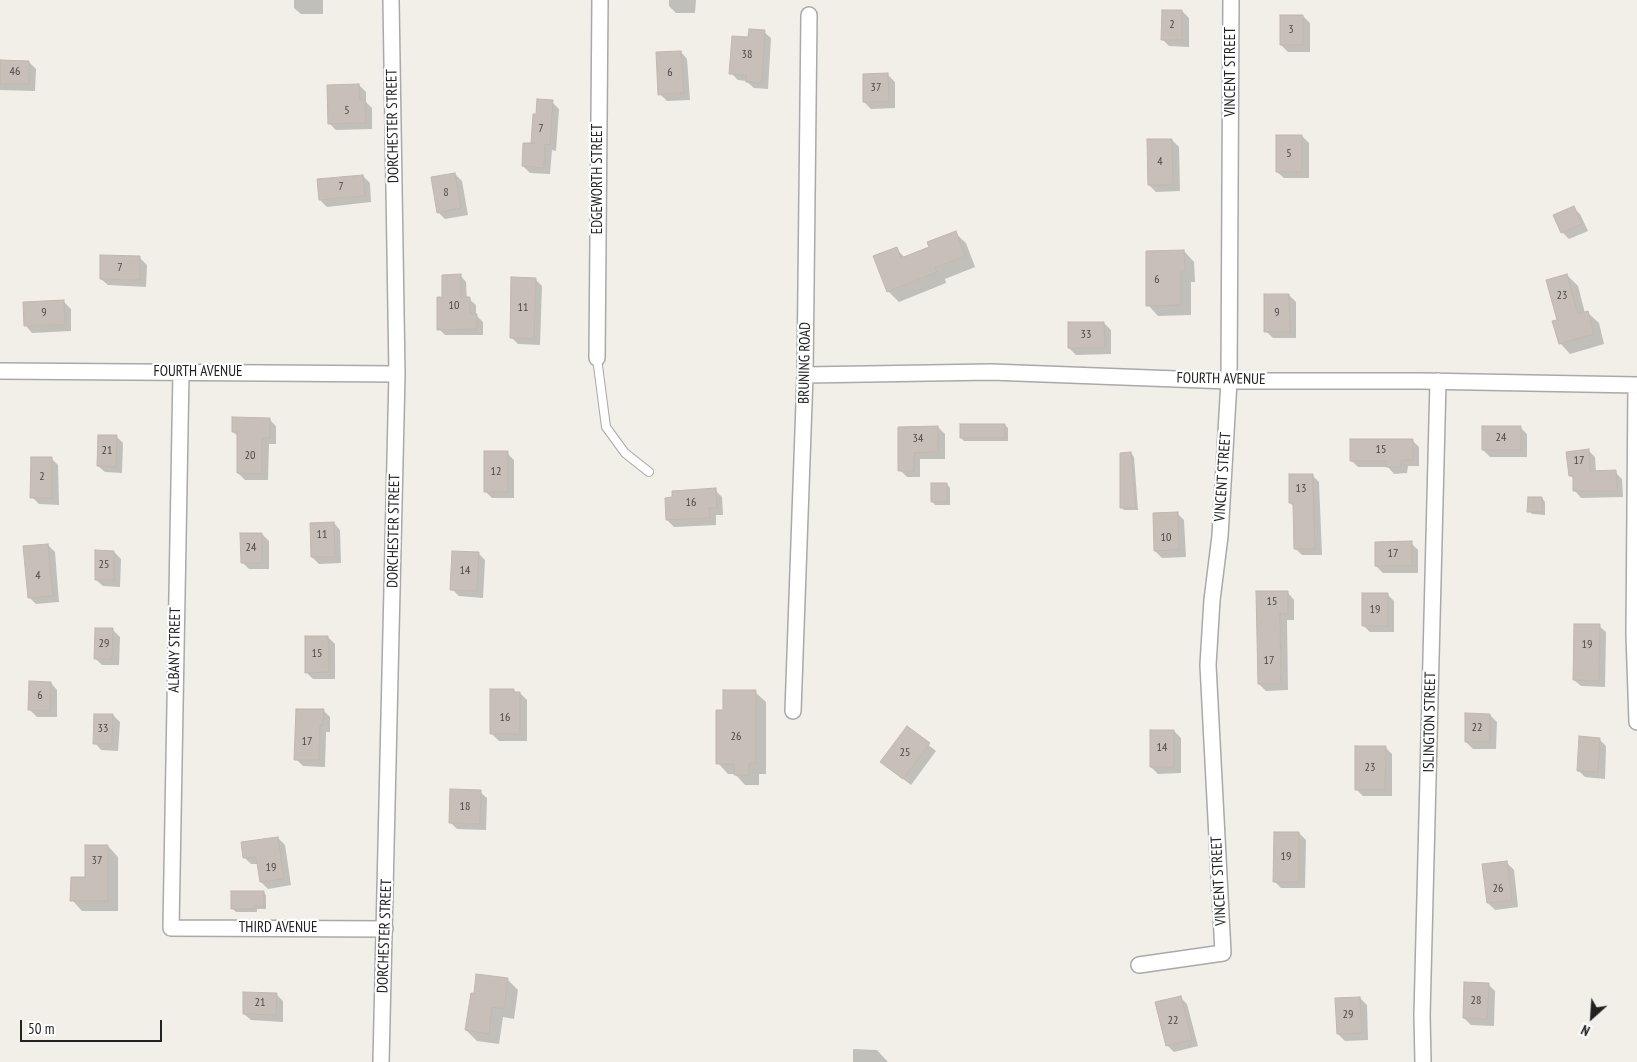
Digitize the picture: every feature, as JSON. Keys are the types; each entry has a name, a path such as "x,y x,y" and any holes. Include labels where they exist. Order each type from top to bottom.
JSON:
{"street":[{"name":"DORCHESTER STREET","path":"381,1062 397,374 391,0"},
{"name":"EDGEWORTH STREET","path":"597,358 600,0"},
{"name":"VINCENT STREET","path":"1138,965 1223,954 1208,664 1212,600 1220,536 1229,380 1231,0"},
{"name":"BRUNING ROAD","path":"793,711 805,375 809,15"},
{"name":"FOURTH AVENUE","path":"0,371 397,374"},
{"name":"ALBANY STREET","path":"171,928 181,372"},
{"name":"FOURTH AVENUE","path":"805,375 991,372 1229,380 1438,381 1637,385"},
{"name":"ISLINGTON STREET","path":"1423,1062 1422,1015 1438,381"},
{"path":"1637,385 1634,634 1637,722"},
{"name":"THIRD AVENUE","path":"171,928 385,929"}],"lane":[{"path":"597,358 606,427 625,453 649,472"}],"building":[{"path":"1162,10 1182,10 1182,40 1161,40"},
{"path":"1280,15 1303,15 1303,45 1280,45"},
{"path":"749,29 765,30 762,83 746,82 746,75 729,74 732,36 748,37"},
{"path":"681,51 684,93 658,95 656,52"},
{"path":"0,60 29,61 29,84 0,84"},
{"path":"888,73 889,102 863,102 863,74"},
{"path":"359,84 360,100 365,99 366,123 328,124 327,85"},
{"path":"537,99 553,100 550,145 545,144 544,168 522,166 523,143 531,143 533,114 536,114"},
{"path":"1276,135 1302,135 1302,172 1276,172"},
{"path":"1147,139 1172,139 1173,185 1148,185"},
{"path":"455,173 461,208 437,213 431,177"},
{"path":"363,175 365,196 319,200 317,179"},
{"path":"1574,206 1582,224 1561,233 1553,215"},
{"path":"956,231 965,256 935,268 937,272 887,292 873,256 897,247 901,258 929,247 927,242"},
{"path":"1184,250 1185,272 1181,272 1181,305 1146,306 1146,251"},
{"path":"100,255 140,256 140,280 100,279"},
{"path":"461,274 461,297 470,297 470,314 477,314 477,329 437,330 437,297 442,297 442,275"},
{"path":"1567,274 1578,314 1588,311 1594,334 1559,344 1552,321 1557,320 1546,280"},
{"path":"511,277 536,278 534,339 510,338"},
{"path":"1264,294 1289,294 1290,332 1264,332"},
{"path":"64,300 65,325 24,326 23,302"},
{"path":"1068,322 1104,322 1105,348 1068,348"},
{"path":"232,417 270,418 270,438 262,438 262,474 237,473 237,432 232,432"},
{"path":"960,424 1005,424 1005,438 960,438"},
{"path":"938,426 938,452 914,453 914,471 898,471 898,427"},
{"path":"1482,426 1521,426 1521,450 1482,450"},
{"path":"98,435 117,435 116,467 97,466"},
{"path":"1350,439 1413,439 1413,460 1401,460 1401,467 1386,467 1386,461 1350,461"},
{"path":"1589,449 1590,471 1616,470 1617,491 1573,491 1573,476 1569,476 1566,452"},
{"path":"484,451 508,451 508,492 484,492"},
{"path":"1131,452 1136,508 1120,508 1120,453"},
{"path":"31,457 52,457 52,498 30,498"},
{"path":"1289,474 1313,474 1315,549 1294,549 1293,503 1289,503"},
{"path":"931,483 947,483 947,502 931,502"},
{"path":"716,488 717,508 709,508 710,518 666,520 665,498 672,497 672,491"},
{"path":"1528,497 1542,497 1542,512 1527,512"},
{"path":"1178,512 1179,550 1154,551 1153,513"},
{"path":"334,522 335,557 311,557 310,523"},
{"path":"240,533 262,533 262,563 241,563"},
{"path":"1412,541 1412,566 1375,566 1375,542"},
{"path":"48,544 53,596 28,598 23,546"},
{"path":"95,550 114,551 114,580 95,580"},
{"path":"452,551 479,552 477,591 450,590"},
{"path":"1256,591 1288,591 1288,614 1280,613 1281,684 1258,684"},
{"path":"1362,593 1388,593 1388,626 1362,626"},
{"path":"1574,624 1600,624 1599,681 1573,680"},
{"path":"95,628 113,628 112,659 94,659"},
{"path":"305,636 328,636 329,672 305,673"},
{"path":"29,681 51,682 50,711 28,710"},
{"path":"490,689 514,689 514,692 520,692 520,734 490,734"},
{"path":"723,690 756,690 756,763 749,764 749,775 734,775 734,764 716,764 716,710 723,710"},
{"path":"296,709 324,709 323,725 320,725 319,760 294,760"},
{"path":"1465,713 1490,714 1490,742 1465,742"},
{"path":"94,714 113,714 112,744 93,744"},
{"path":"907,726 930,743 903,779 880,762"},
{"path":"1150,730 1174,730 1174,767 1150,767"},
{"path":"1579,736 1600,738 1598,772 1577,771"},
{"path":"1355,746 1386,746 1385,790 1355,790"},
{"path":"450,789 481,790 480,824 449,823"},
{"path":"1274,832 1299,832 1299,882 1273,882"},
{"path":"278,837 284,879 260,882 256,857 243,858 241,842"},
{"path":"85,845 108,845 108,901 70,901 71,877 85,877"},
{"path":"1507,861 1512,901 1487,903 1482,864"},
{"path":"231,891 264,891 264,906 254,906 254,909 231,909"},
{"path":"476,974 508,978 504,1009 492,1007 489,1034 465,1030 471,993 474,993"},
{"path":"1464,982 1489,983 1487,1019 1463,1018"},
{"path":"243,992 277,993 276,1015 243,1014"},
{"path":"1181,996 1192,1040 1166,1046 1155,1002"},
{"path":"1360,997 1362,1033 1337,1034 1335,998"}]}
